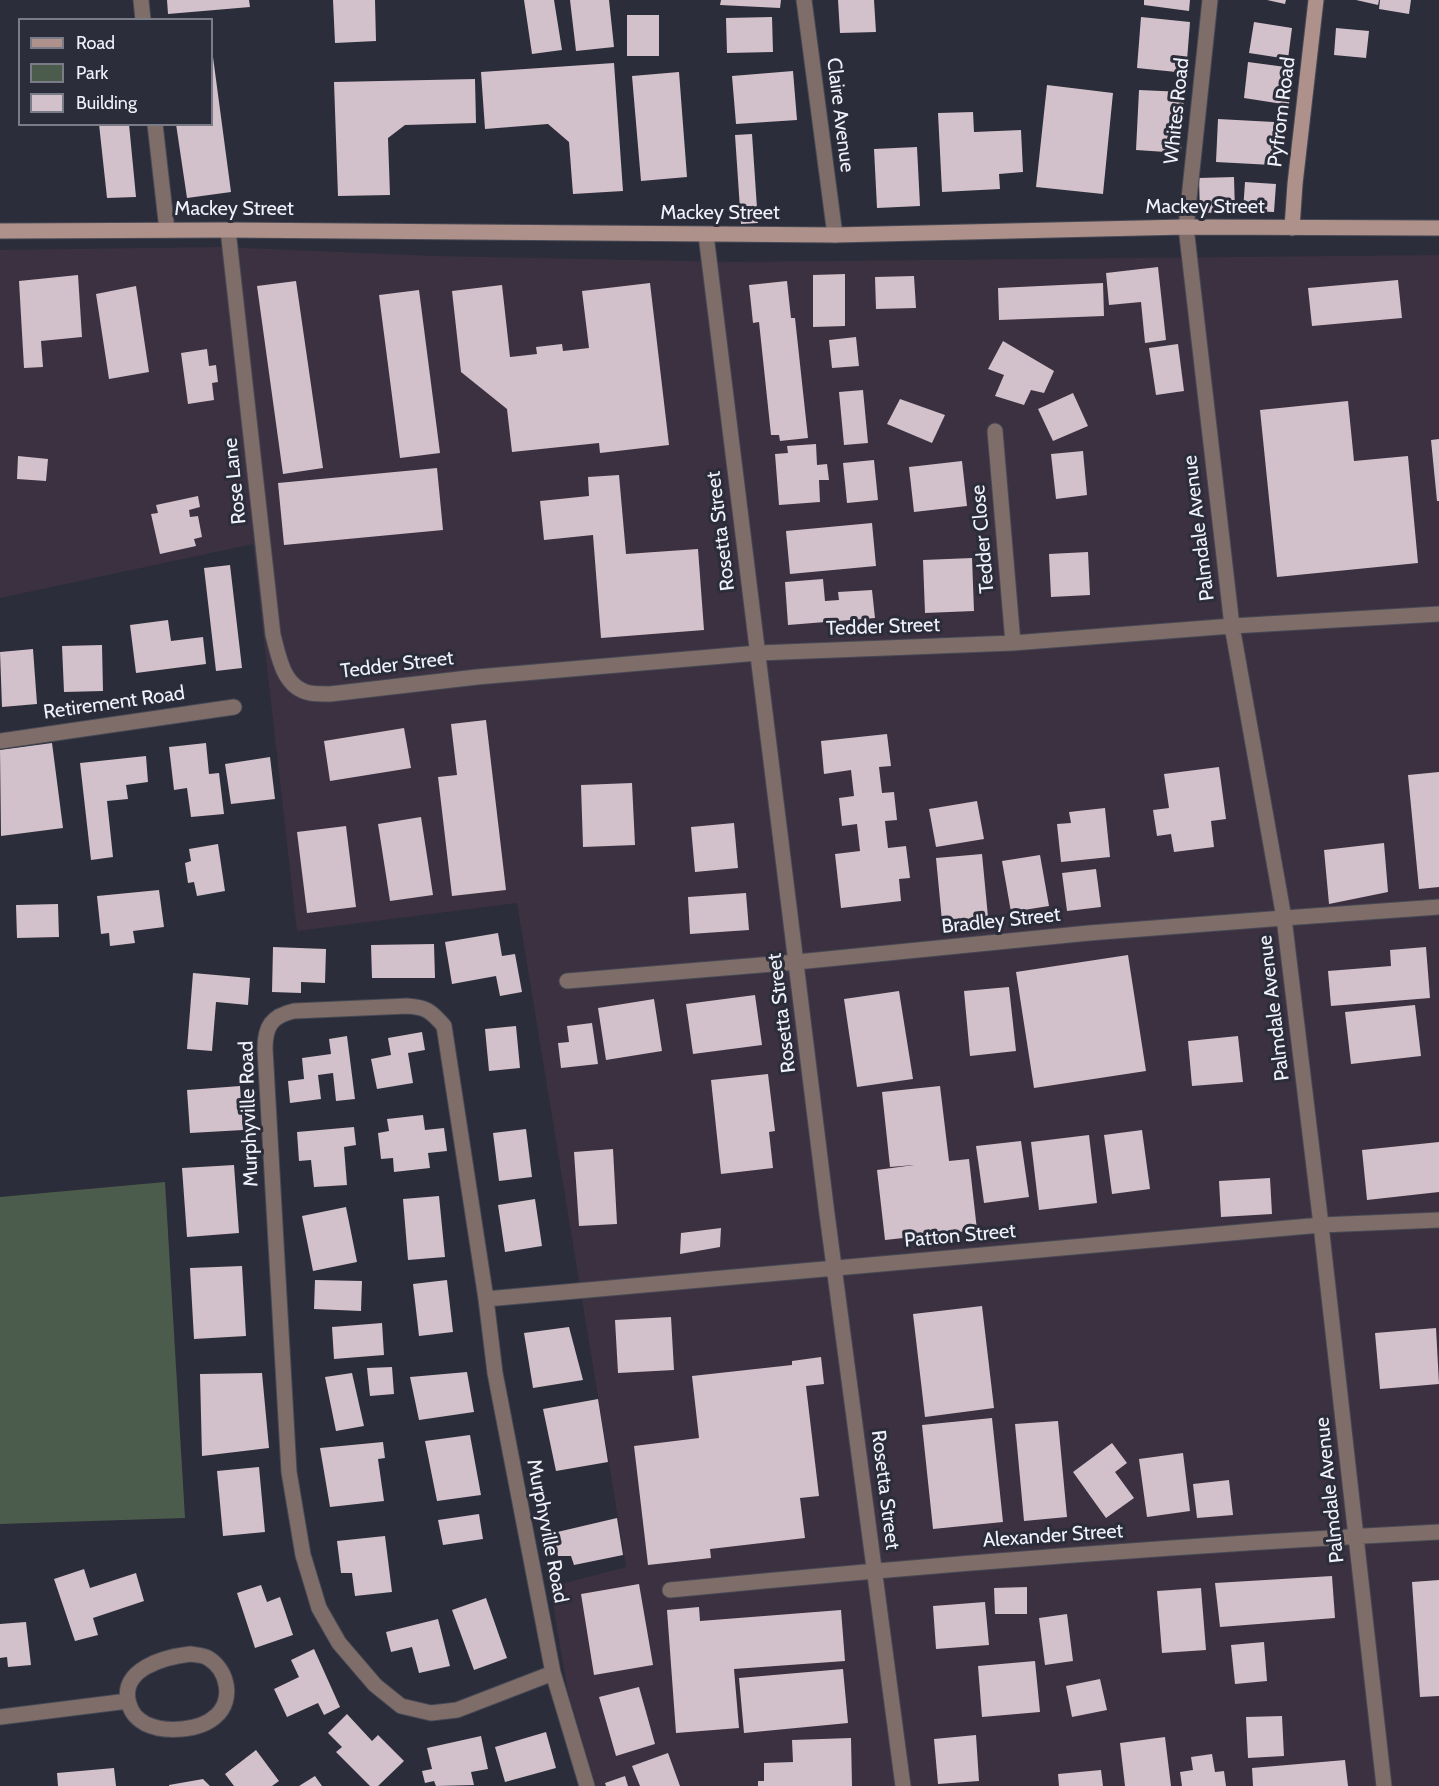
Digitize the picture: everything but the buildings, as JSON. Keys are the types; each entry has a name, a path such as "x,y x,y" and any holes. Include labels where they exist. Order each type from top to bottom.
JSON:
{"main road":[{"name":"Pyfrom Road","path":"1292,228 1316,0"},
{"name":"Mackey Street","path":"0,231 228,230 835,235 1186,227 1439,228"}],"street":[{"path":"141,0 143,18"},
{"name":"Claire Avenue","path":"804,0 835,235"},
{"name":"Whites Road","path":"1186,227 1210,0"},
{"path":"155,126 167,230"},
{"name":"Palmdale Avenue","path":"1186,227 1232,626 1284,918 1384,1786"},
{"name":"Rose Lane","path":"228,230 273,635 284,673 297,687 308,693 330,694"},
{"name":"Rosetta Street","path":"706,234 835,1268 903,1786"},
{"name":"Tedder Close","path":"995,431 1013,643"},
{"name":"Tedder Street","path":"330,694 477,677 758,653 1013,643 1232,626 1439,614"},
{"name":"Retirement Road","path":"0,741 234,707"},
{"name":"Bradley Street","path":"567,981 797,962 1089,933 1439,908"},
{"name":"Murphyville Road","path":"553,1673 457,1710 431,1713 401,1706 375,1685 339,1643 319,1608 303,1555 289,1472 265,1049 265,1035 270,1023 282,1014 294,1011 421,1007 433,1013 444,1026 486,1299 495,1373 553,1673 588,1786"},
{"name":"Patton Street","path":"486,1299 1321,1225 1439,1220"},
{"name":"Alexander Street","path":"670,1590 874,1570 1439,1532"},
{"path":"190,1654 207,1657 221,1669 227,1684 225,1704 215,1717 199,1725 177,1730 153,1727 138,1720 131,1712 128,1701 128,1689 133,1677 147,1666 168,1657 190,1654"},
{"path":"0,1717 128,1701"}],"shaded area":[{"path":"220,247 436,256 733,262 1439,255 1439,1786 596,1786 568,1692 550,1587 626,1567 517,903 297,931 253,544 0,598 0,250"}],"green space":[{"path":"165,1182 185,1518 0,1524 0,1197"}]}
